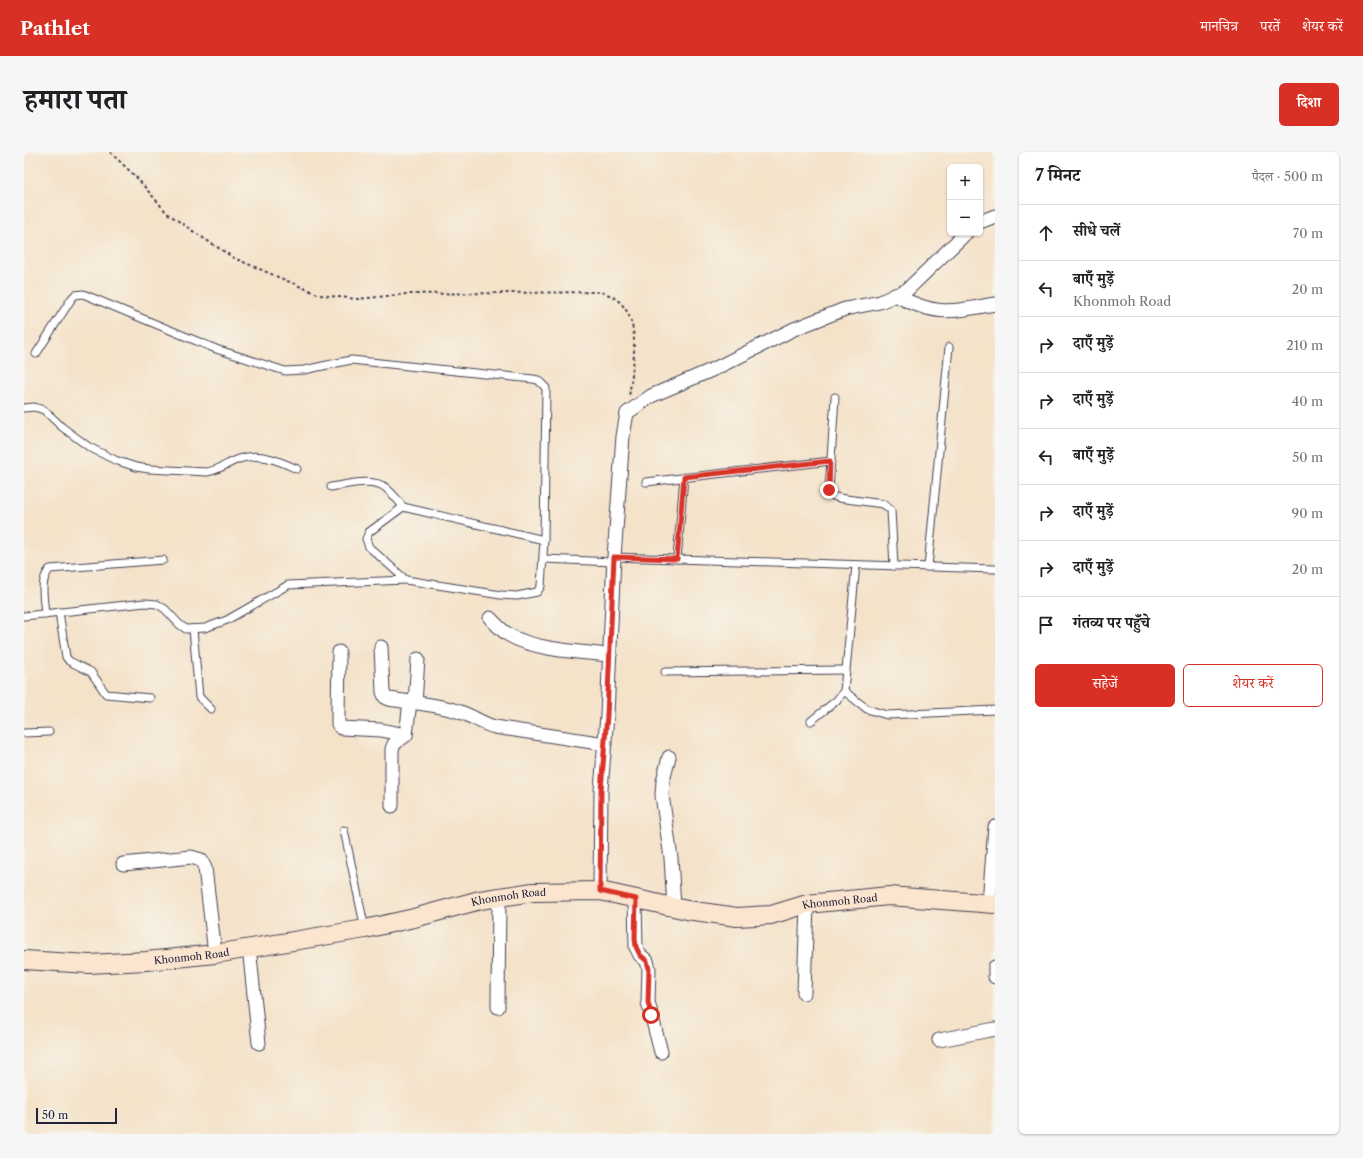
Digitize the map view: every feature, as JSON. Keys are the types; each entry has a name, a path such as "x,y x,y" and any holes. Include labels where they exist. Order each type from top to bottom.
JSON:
{"main road":[{"name":"Khonmoh Road","path":"24,960 89,964 215,954 249,947 365,929 499,897 533,892 600,891 674,907 736,917 771,915 807,904 889,896 992,904"}],"street":[{"path":"983,221 995,216"},
{"path":"600,891 601,790 605,744 614,560 623,436 627,413 650,396 714,368 794,329 844,309 880,302 907,290 963,236"},
{"path":"895,295 917,306 940,312 995,304"},
{"path":"490,618 509,635 518,639 559,649 610,655"},
{"path":"381,647 383,692 385,697 389,699 463,712 483,724 495,727 605,744"},
{"path":"339,652 338,724 341,728 381,730 406,735"},
{"path":"392,806 392,749 394,744 406,735 413,703 418,659"},
{"path":"669,757 663,781 662,795 671,851 674,907"},
{"path":"992,904 995,827"},
{"path":"123,864 191,857 201,860 205,868 215,954"},
{"path":"498,1007 499,897"},
{"path":"636,899 636,947 640,955 647,961 649,969 648,1002 661,1052"},
{"path":"804,993 807,904"},
{"path":"249,947 259,1043"},
{"path":"995,967 995,977"},
{"path":"939,1040 995,1029"}],"lane":[{"path":"24,616 145,603 157,604 165,609 180,625 193,629 214,626 288,585 406,580 501,595 530,595 537,592 541,586 544,559 547,392 544,384 538,380 351,360 304,370 285,370 201,344 83,294 75,295 72,298 36,354"},
{"path":"928,567 949,347"},
{"path":"835,397 829,490 833,496 883,504 891,510 894,566"},
{"path":"24,408 34,407 44,410 62,427 89,447 115,460 136,467 207,472 216,470 239,459 257,455 276,460 297,469"},
{"path":"646,482 830,461"},
{"path":"677,559 684,477"},
{"path":"331,487 372,482 386,487 403,506 544,540"},
{"path":"403,506 369,532 366,539 369,547 406,580"},
{"path":"544,559 677,559 995,569"},
{"path":"45,614 43,581 44,574 50,569 163,560"},
{"path":"811,721 837,700 844,691 856,564"},
{"path":"58,612 64,652 69,661 91,672 106,694 150,698"},
{"path":"193,629 199,697 202,702 211,709"},
{"path":"665,672 846,670"},
{"path":"844,691 867,709 887,715 995,710"},
{"path":"24,733 49,732"},
{"path":"344,830 365,929"}],"path":[{"path":"110,152 137,178 167,213 197,234 234,258 320,295 358,299 408,294 601,292 612,295 626,309 633,326 635,351 627,413"}],"route":[{"path":"651,1015 648,1002 649,969 647,961 640,955 636,947 636,899 600,891 601,790 607,715 614,557 677,559 684,477 830,461 829,490"}]}
